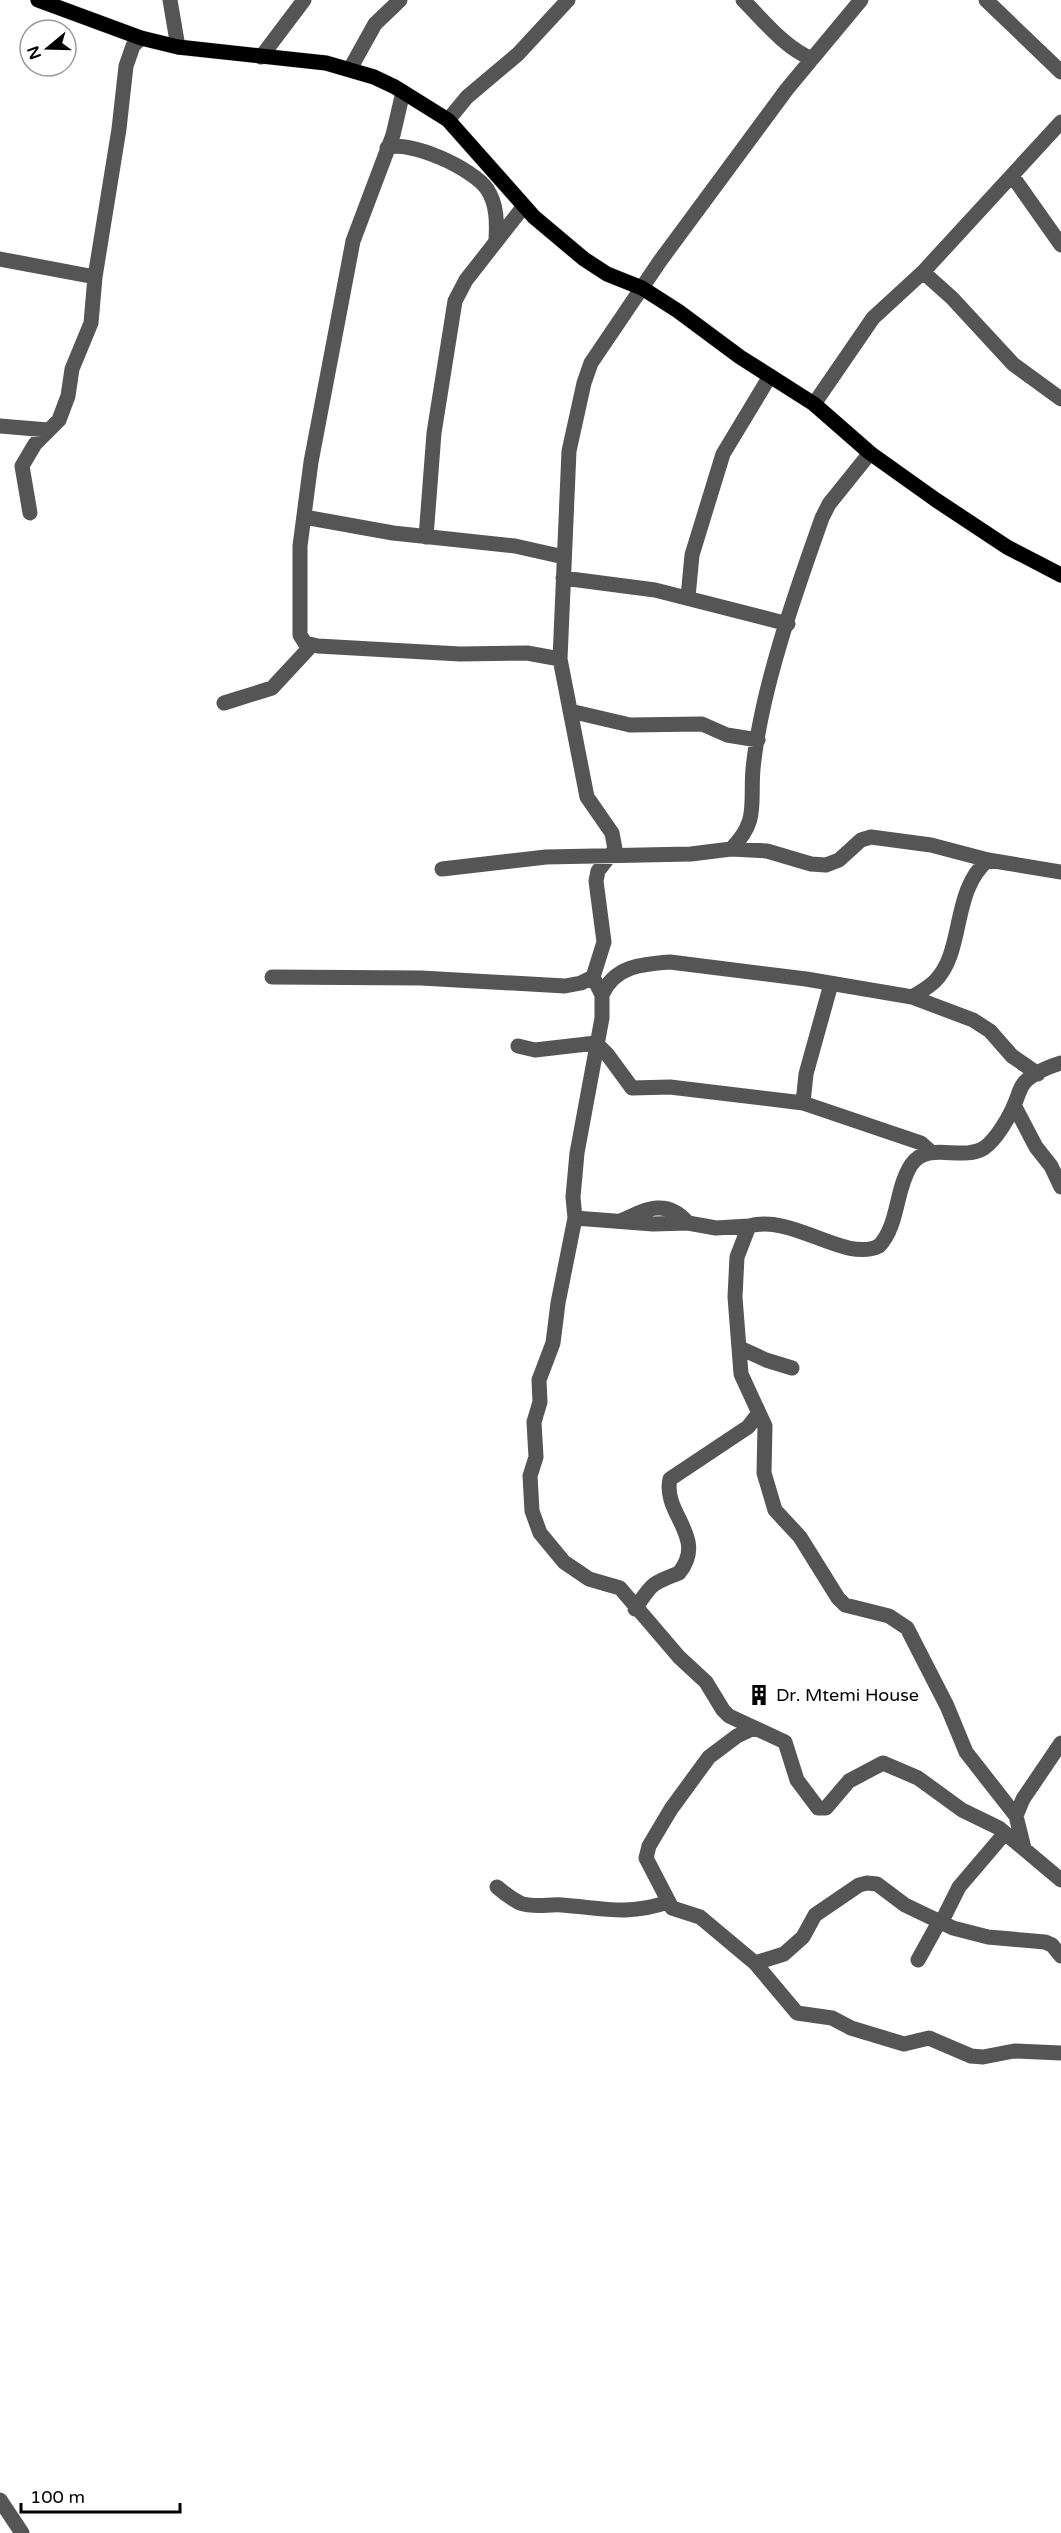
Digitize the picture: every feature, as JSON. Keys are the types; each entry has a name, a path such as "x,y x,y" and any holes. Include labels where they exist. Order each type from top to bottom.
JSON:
{"main road":[{"path":"38,0 141,38 178,47 326,63 350,69 403,92 448,120 524,206 584,259 607,274 642,288 814,404 870,453 1006,547 1061,575"}],"street":[{"path":"170,0 178,47"},
{"path":"261,57 304,0"},
{"path":"350,69 375,24 400,0"},
{"path":"448,120 468,97 518,54 568,0"},
{"path":"743,0 785,42 799,53 812,59"},
{"path":"272,977 421,978 565,986 581,984 593,977 604,942 596,881 598,871 615,849 615,840 587,797 560,659 570,451 584,383 591,363 642,288 787,89 861,0"},
{"path":"986,0 1061,72"},
{"path":"30,513 22,466 27,454 59,420 68,396 72,369 91,323 94,277 119,129 126,66 133,46 141,38"},
{"path":"403,92 394,133 350,255 311,462 300,546 300,635 304,643 311,646 460,654 527,653 560,659"},
{"path":"814,404 873,318 923,272 1061,122"},
{"path":"387,148 397,144 408,146 460,167 478,180 491,197 497,218 496,239"},
{"path":"1012,177 1061,245"},
{"path":"426,537 434,433 453,308 466,280 524,206"},
{"path":"0,259 94,277"},
{"path":"923,272 952,298 1013,364 1061,399"},
{"path":"688,597 692,555 723,454 770,376"},
{"path":"0,426 48,430"},
{"path":"756,850 750,826 758,740 788,624 822,518 829,504 870,453"},
{"path":"304,517 426,537 515,546 564,556"},
{"path":"563,578 633,586 688,597 788,624"},
{"path":"224,703 272,688 311,646"},
{"path":"570,711 630,725 702,724 727,735 758,740"},
{"path":"731,849 750,826"},
{"path":"442,868 480,867 546,857 710,853 731,849 756,850 826,866 839,860 861,840 871,837 931,845 988,860 1061,872"},
{"path":"912,997 936,980 945,966 968,886 988,860"},
{"path":"602,994 613,977 621,971 650,963 670,962 912,997 973,1020 990,1032 1012,1056 1038,1074"},
{"path":"593,977 602,994 602,1018 574,1174 575,1218 558,1303 553,1343 539,1380 540,1402 534,1422 537,1447 530,1476 531,1504 540,1533 564,1562 589,1579 620,1588 635,1609 679,1657 706,1682 723,1710 785,1742 797,1780 818,1808 826,1808 849,1781 883,1763 918,1778 962,1810 1005,1833 1061,1880"},
{"path":"803,1103 806,1074 831,984"},
{"path":"518,1046 535,1050 596,1043 608,1054 632,1088 670,1087 803,1103 921,1143 931,1152"},
{"path":"575,1218 653,1224 688,1223 716,1228 760,1223 783,1225 860,1252 870,1251 886,1239 910,1166 916,1159 931,1152 963,1153 984,1148 1014,1105 1020,1088 1028,1079 1061,1063"},
{"path":"1014,1105 1036,1148 1051,1166 1061,1187"},
{"path":"748,1226 737,1257 735,1297 741,1374 765,1426 764,1473 775,1510 800,1537 838,1598 845,1605 889,1616 906,1628 947,1706 966,1752 1016,1816 1024,1848"},
{"path":"740,1348 766,1360 792,1368"},
{"path":"635,1609 657,1580 679,1573 688,1556 690,1545 669,1492 670,1479 748,1427 759,1413"},
{"path":"754,1728 737,1736 709,1757 671,1809 649,1846 646,1862 668,1902 677,1912 705,1920 755,1964 797,2013 832,2018 851,2028 904,2044 929,2038 971,2056 983,2057 1014,2051 1061,2053"},
{"path":"1016,1816 1023,1799 1061,1743"},
{"path":"918,1960 959,1887 1005,1833"},
{"path":"755,1964 784,1954 803,1937 815,1915 862,1884 877,1884 905,1905 940,1922 975,1935 1045,1942 1053,1945 1061,1956"},
{"path":"497,1887 520,1903 540,1906 562,1905 608,1912 647,1909 668,1902"},
{"path":"0,2500 22,2533"}],"place":[{"name":"Dr. Mtemi House","path":"759,1695"}]}
